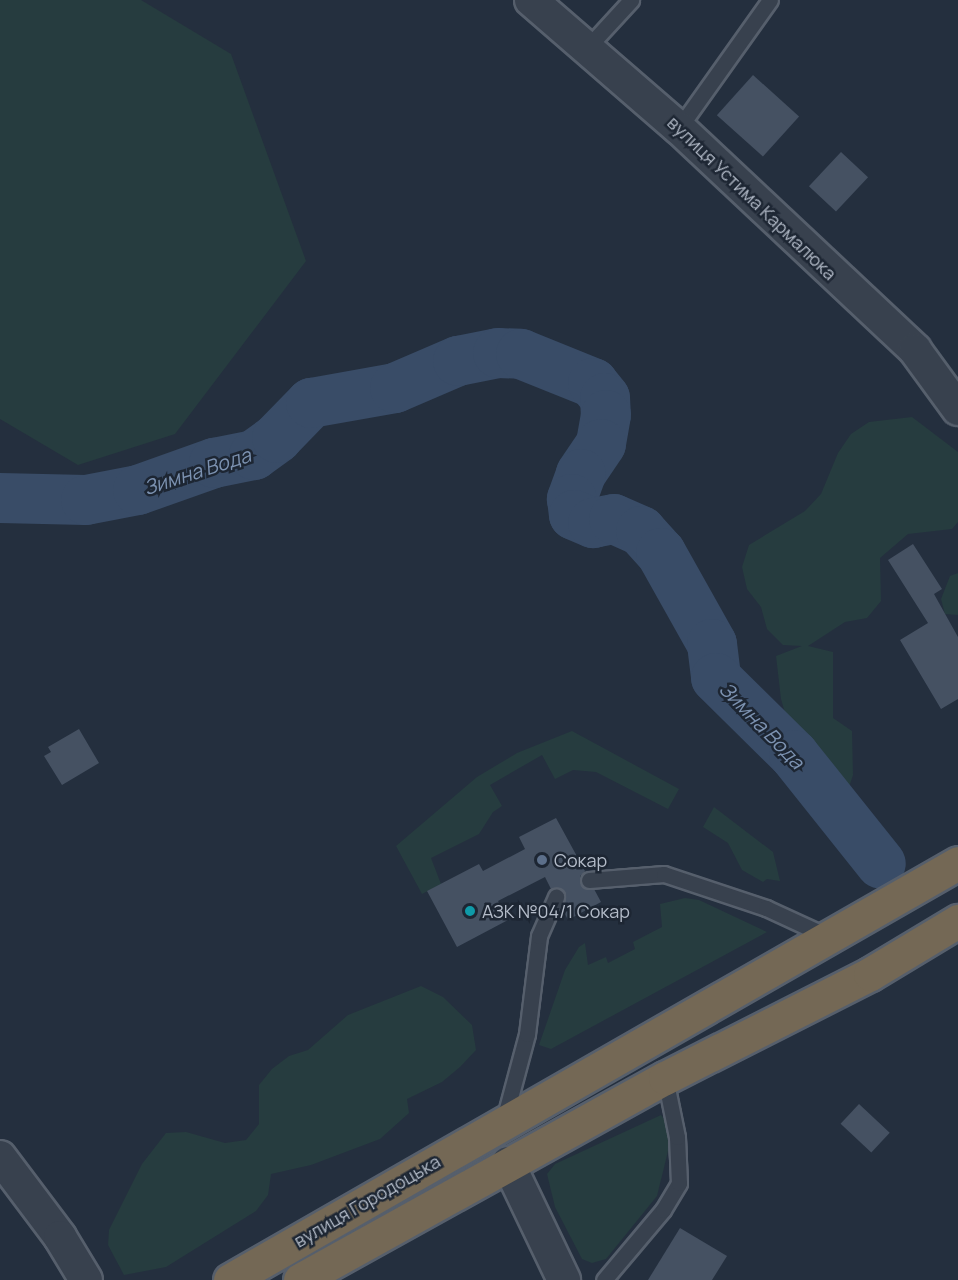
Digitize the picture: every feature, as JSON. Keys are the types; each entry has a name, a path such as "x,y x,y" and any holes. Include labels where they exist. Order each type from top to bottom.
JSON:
{"highway":[{"name":"вулиця Городоцька","path":"230,1280 958,863"},
{"path":"300,1280 508,1162 665,1078 870,974 958,921"}],"street":[{"name":"вулиця Устима Кармалюка","path":"531,0 679,128 915,350 958,409"},
{"path":"0,1157 60,1237 86,1280"},
{"path":"508,1162 564,1280"}],"lane":[{"path":"588,47 631,0"},
{"path":"679,128 770,0"},
{"path":"589,880 664,874 766,908 829,938"},
{"path":"503,1123 526,1035 539,936 556,897"},
{"path":"604,1280 663,1210 679,1183 677,1137 665,1078"}],"green space":[{"path":"0,0 141,0 231,54 306,261 175,434 78,465 0,419"},
{"path":"912,417 958,452 958,522 952,529 908,534 880,558 881,601 867,618 845,622 808,646 833,652 833,718 852,731 853,775 846,796 827,808 805,807 799,786 800,764 781,699 776,656 802,646 783,645 767,629 761,607 747,589 742,567 749,545 805,511 821,494 838,453 851,434 869,422"},
{"path":"958,573 958,615 945,614 941,599 950,576"},
{"path":"572,731 679,789 668,809 596,772 573,770 555,779 542,755 490,785 502,806 493,812 479,834 431,858 441,884 422,894 396,846 477,777 517,753"},
{"path":"714,807 773,852 780,881 767,879 763,882 742,870 728,843 703,827"},
{"path":"685,898 699,900 767,932 551,1049 539,1045 565,970 579,947 585,943 588,965 606,957 608,963 635,949 633,942 662,927 660,904"},
{"path":"421,986 443,997 472,1025 476,1050 460,1067 442,1082 407,1099 409,1113 380,1139 311,1165 271,1174 268,1195 256,1211 166,1267 124,1275 108,1245 109,1230 142,1164 166,1133 186,1132 225,1143 246,1140 259,1124 259,1085 272,1069 289,1056 308,1050 348,1015"},
{"path":"661,1115 667,1123 669,1147 657,1196 606,1259 592,1263 582,1259 555,1207 547,1174 555,1164"}],"building":[{"path":"753,75 799,116 763,157 717,115"},
{"path":"841,152 868,177 836,212 809,186"},
{"path":"913,544 942,589 934,594 958,637 958,699 941,709 900,640 928,623 888,560"},
{"path":"79,729 99,763 62,785 44,756 51,752 48,747"},
{"path":"556,818 585,871 580,876 581,885 594,889 601,902 568,920 562,908 564,892 551,889 545,877 498,901 508,920 457,947 427,891 479,864 483,871 525,849 519,837"},
{"path":"859,1104 890,1133 871,1152 841,1124"},
{"path":"680,1228 727,1256 712,1280 648,1280"}],"waterway":[{"name":"Зимна Вода","path":"0,498 86,500 138,490 214,463 254,455 277,438 311,403 395,388 458,361 498,353 521,354 593,383 605,398 606,415 601,444 581,474 572,499 574,515 593,523 614,519 641,531 661,553 712,644 716,678 794,755 881,864"}],"place":[{"name":"Сокар","path":"542,860"},
{"name":"АЗК №04/1 Сокар","path":"470,911"}]}
